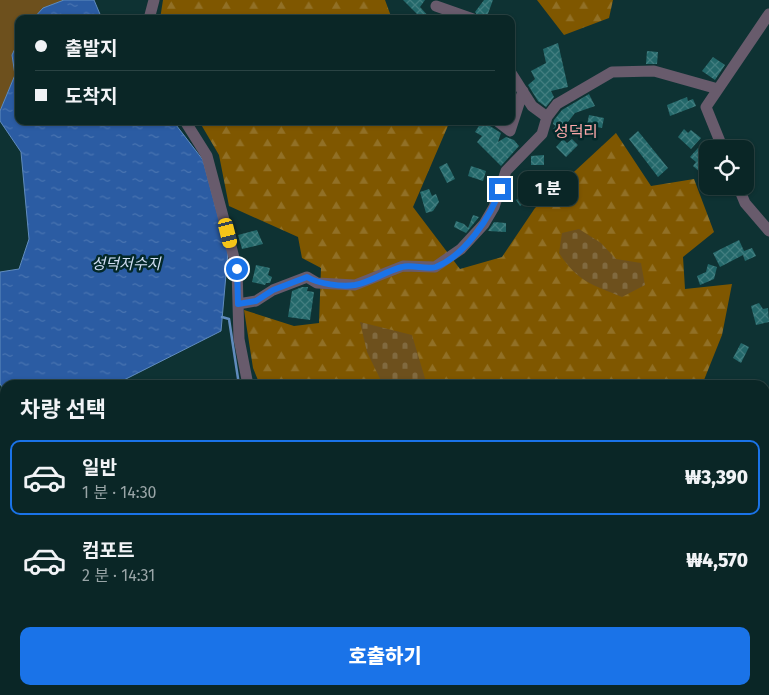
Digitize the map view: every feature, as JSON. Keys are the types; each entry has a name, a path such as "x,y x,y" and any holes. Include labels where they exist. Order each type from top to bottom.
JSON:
{"street":[{"path":"151,15 154,0"},
{"path":"436,6 462,15"},
{"path":"719,140 706,107 769,14"},
{"path":"238,304 256,301 273,290 307,277 316,283 356,285 403,266 435,267 462,249 484,224 494,207 506,171 542,134 547,117 557,104 612,72 654,72 718,89"},
{"path":"515,79 532,106 547,117"},
{"path":"515,117 524,91"},
{"path":"188,125 207,156 237,269 239,339 247,380"},
{"path":"502,125 510,131 512,125"},
{"path":"742,195 745,203 769,231"}],"green space":[{"path":"0,0 64,0 43,8 37,15 15,15 15,49 12,55 15,75 0,111"},
{"path":"163,0 385,0 391,15 161,15"},
{"path":"537,0 613,0 609,18 564,35"},
{"path":"201,125 448,125 413,207 460,269 502,257 535,208 616,133 651,186 694,179 714,232 683,257 685,289 732,284 722,335 704,380 258,380 253,368 244,310 294,326 319,323 321,268 302,258 298,237 229,206 219,155"},
{"path":"579,229 601,243 616,259 641,263 645,285 622,297 593,285 579,276 559,253 562,233"},
{"path":"360,322 412,335 426,380 381,380 367,352"}],"water":[{"path":"64,0 94,0 100,15 37,15 43,8"},
{"name":"성덕저수지","path":"15,49 15,75 12,55"},
{"name":"성덕저수지","path":"15,75 15,125 176,125 203,160 228,252 221,331 124,380 0,380 0,272 19,269 29,239 21,152 0,121 0,111"}],"building":[{"path":"403,0 425,0 420,7 427,15 418,15"},
{"path":"484,0 493,0 487,15 477,15 475,12"},
{"path":"558,43 568,87 551,91 554,97 546,107 538,101 528,85 535,79 531,71 546,63 543,49"},
{"path":"647,51 658,52 657,64 646,64"},
{"path":"713,57 725,65 715,80 702,71"},
{"path":"589,94 595,106 575,113 559,133 553,129 556,126 553,124 554,120 562,110"},
{"path":"687,97 688,101 693,99 696,106 670,116 667,105"},
{"path":"589,115 604,118 602,128 587,125"},
{"path":"479,125 488,125 501,133 498,142 506,137 514,140 519,146 501,166 477,142 482,136 475,132"},
{"path":"684,129 688,133 691,130 701,138 691,149 678,137"},
{"path":"638,131 668,168 658,177 629,139"},
{"path":"563,139 567,143 572,139 578,145 566,157 556,147"},
{"path":"699,149 699,171 693,166 696,162 690,157"},
{"path":"544,155 544,165 531,165 531,156"},
{"path":"447,163 455,179 447,183 439,167"},
{"path":"471,166 486,171 483,181 468,176"},
{"path":"528,186 533,193 530,194 533,198 520,206 516,200 520,197 517,193"},
{"path":"429,189 432,196 436,194 439,202 433,211 426,213 420,192"},
{"path":"473,215 479,217 466,233 454,227 456,221 468,228"},
{"path":"494,222 506,223 506,232 488,231"},
{"path":"257,230 263,244 242,249 238,235"},
{"path":"739,240 744,251 752,248 756,256 745,261 743,255 720,267 713,253"},
{"path":"708,264 717,267 714,279 700,285 697,276 706,272"},
{"path":"256,265 270,268 268,275 272,277 270,283 265,285 252,282"},
{"path":"308,287 307,291 314,292 310,320 288,317 292,291"},
{"path":"759,303 763,309 768,308 769,322 756,325 751,306"},
{"path":"741,343 749,347 741,363 733,358"}],"waterway":[{"path":"222,317 229,319 238,380"}],"district":[{"name":"성덕리","path":"576,131"}],"route":[{"path":"237,269 238,304 256,301 273,290 307,277 316,283 356,285 403,266 435,267 462,249 484,224 494,207 500,189"}]}
